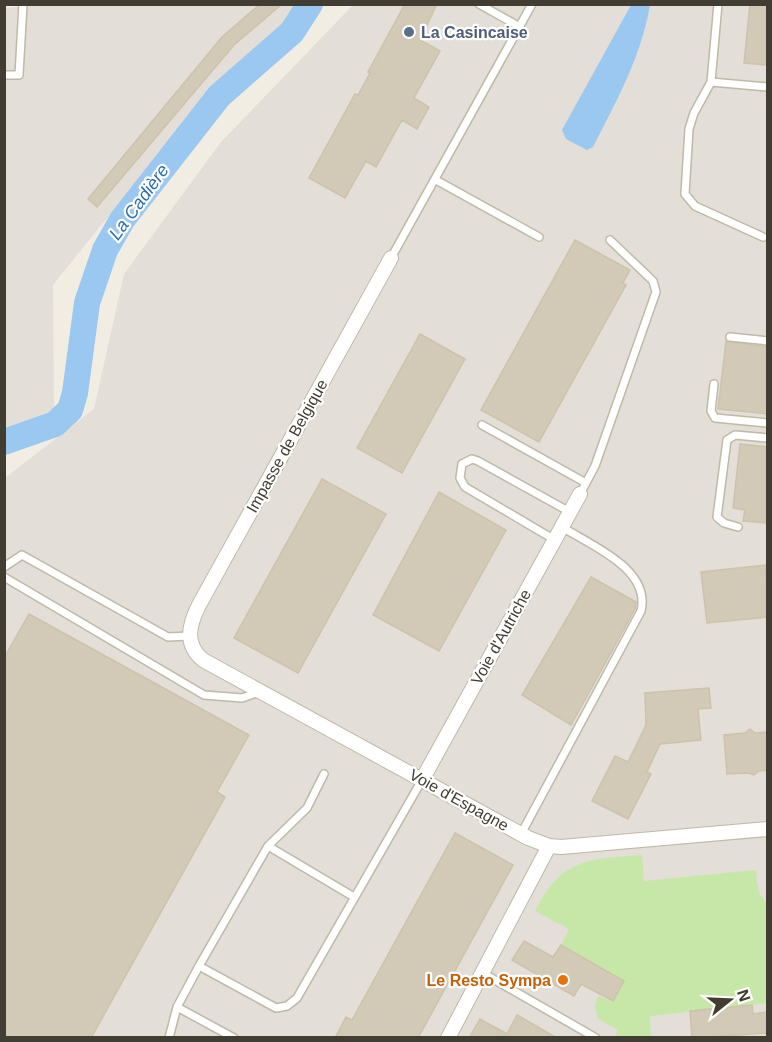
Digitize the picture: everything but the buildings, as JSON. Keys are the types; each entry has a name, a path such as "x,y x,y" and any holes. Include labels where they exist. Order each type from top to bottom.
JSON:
{"street":[{"name":"Impasse de Belgique","path":"189,636 199,605 391,258"},
{"name":"Voie d'Autriche","path":"422,780 583,489"},
{"name":"Voie d'Espagne","path":"189,636 194,650 203,660 521,834 549,846 561,847 768,829"},
{"path":"448,1038 549,846"}],"lane":[{"path":"4,75 19,75 23,4"},
{"path":"479,4 520,27"},
{"path":"391,258 532,4"},
{"path":"718,4 711,82 694,112 689,129 684,194 696,206 763,237"},
{"path":"711,82 768,87"},
{"path":"436,180 539,237"},
{"path":"482,425 583,489 595,466 656,292 653,281 610,240"},
{"path":"730,337 768,341"},
{"path":"714,384 711,411 715,418 768,423"},
{"path":"738,527 724,523 717,517 727,440 735,435 768,438"},
{"path":"521,834 641,611 644,600 637,580 627,569 465,487 459,471 467,460 478,461 570,512"},
{"path":"4,567 22,555 168,637 189,636"},
{"path":"4,577 204,695 242,698 262,691"},
{"path":"169,1038 177,1007 268,846 307,808 324,774"},
{"path":"199,966 276,1008 287,1006 297,998 422,780"},
{"path":"268,846 354,897"},
{"path":"481,972 596,1038"},
{"path":"177,1007 234,1038"}],"shaded area":[{"path":"49,4 304,5 102,224 53,285 54,410 5,429 4,8"},
{"path":"353,5 767,5 767,1037 5,1038 5,478 94,409 124,274 221,142"}],"green space":[{"path":"642,855 644,881 756,870 759,892 767,903 767,1003 650,1016 651,1037 615,1037 618,1030 598,1019 595,1006 598,996 613,1002 624,981 561,945 569,929 535,911 545,894 566,871 578,865 606,858"}],"water":[{"path":"631,5 650,5 641,43 611,112 593,147 587,150 566,139 562,130"}],"waterway":[{"name":"La Cadière","path":"4,442 55,424 70,410 75,393 87,303 105,250 122,220 219,96 292,32 310,4"}],"place":[{"name":"La Casincaise","path":"409,32"},
{"name":"Le Resto Sympa","path":"563,980"}]}
